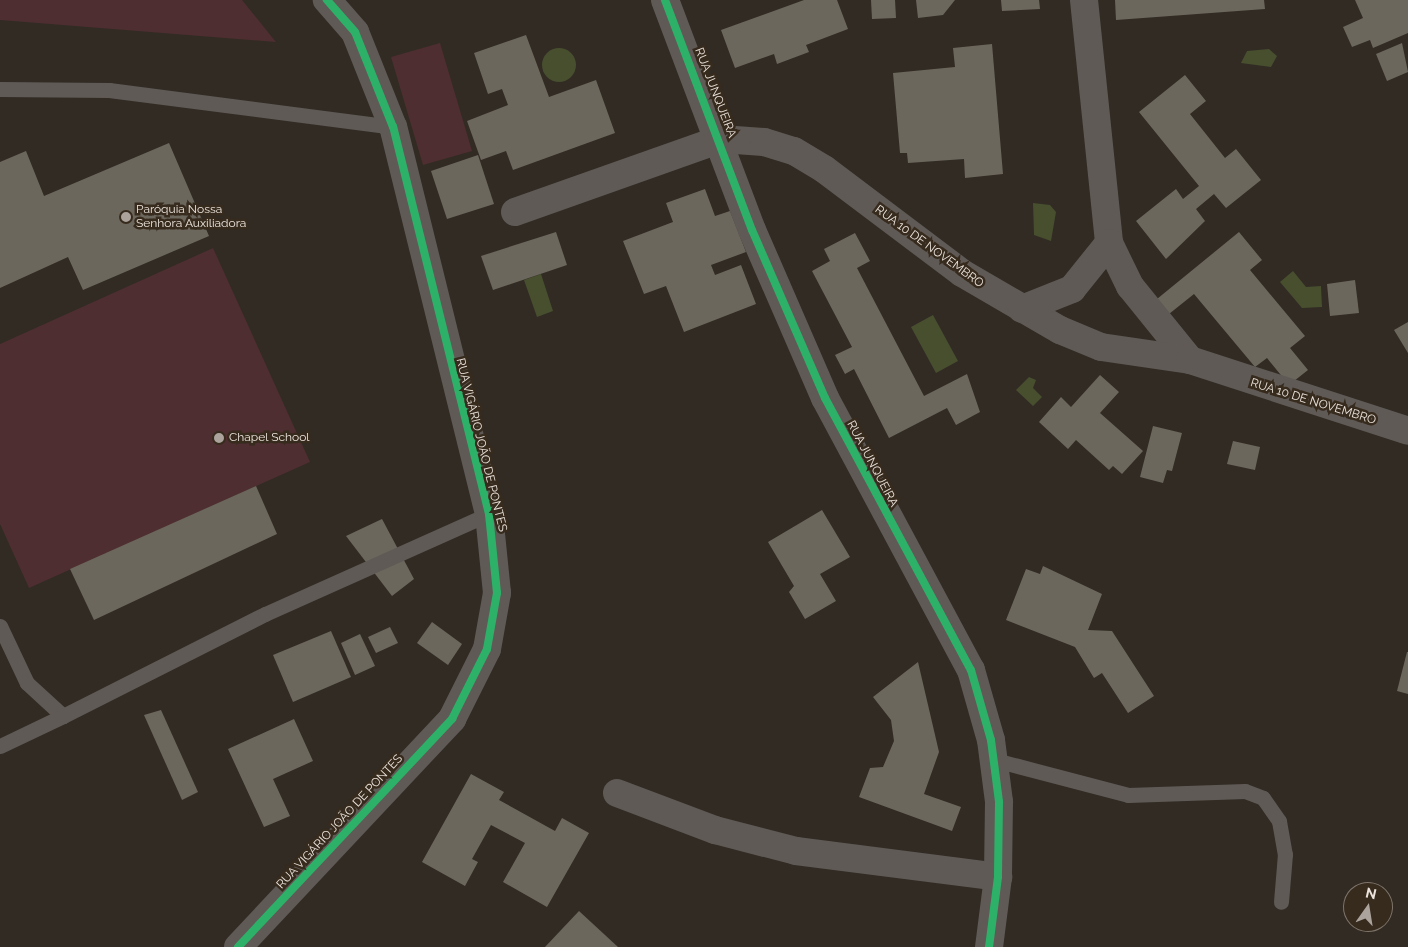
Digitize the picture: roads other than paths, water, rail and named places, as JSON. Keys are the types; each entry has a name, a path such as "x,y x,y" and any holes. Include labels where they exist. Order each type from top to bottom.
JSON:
{"street":[{"name":"RUA VIGÁRIO JOÃO DE PONTES","path":"238,947 452,719 488,649 497,593 489,514 393,127 355,32 327,0"},
{"name":"RUA JUNQUEIRA","path":"665,0 721,139 752,230 825,398 971,670 995,760 998,877 989,947"},
{"path":"1084,0 1109,243 1130,286 1190,360"},
{"name":"RUA 10 DE NOVEMBRO","path":"515,212 721,139 764,142 794,151 962,273 1022,309 1101,347 1190,360 1408,431"},
{"path":"1022,309 1072,289 1109,243"},
{"path":"617,793 715,830 796,851 998,877"}],"lane":[{"path":"0,89 109,90 393,127"},
{"path":"0,746 265,614 489,514"},
{"path":"0,626 27,683 63,716"},
{"path":"995,760 1128,795 1245,791 1263,798 1279,821 1285,854 1281,902"}],"place":[{"name":"Paróquia Nossa Senhora Auxiliadora","path":"126,217"},
{"name":"Chapel School","path":"219,438"}]}
